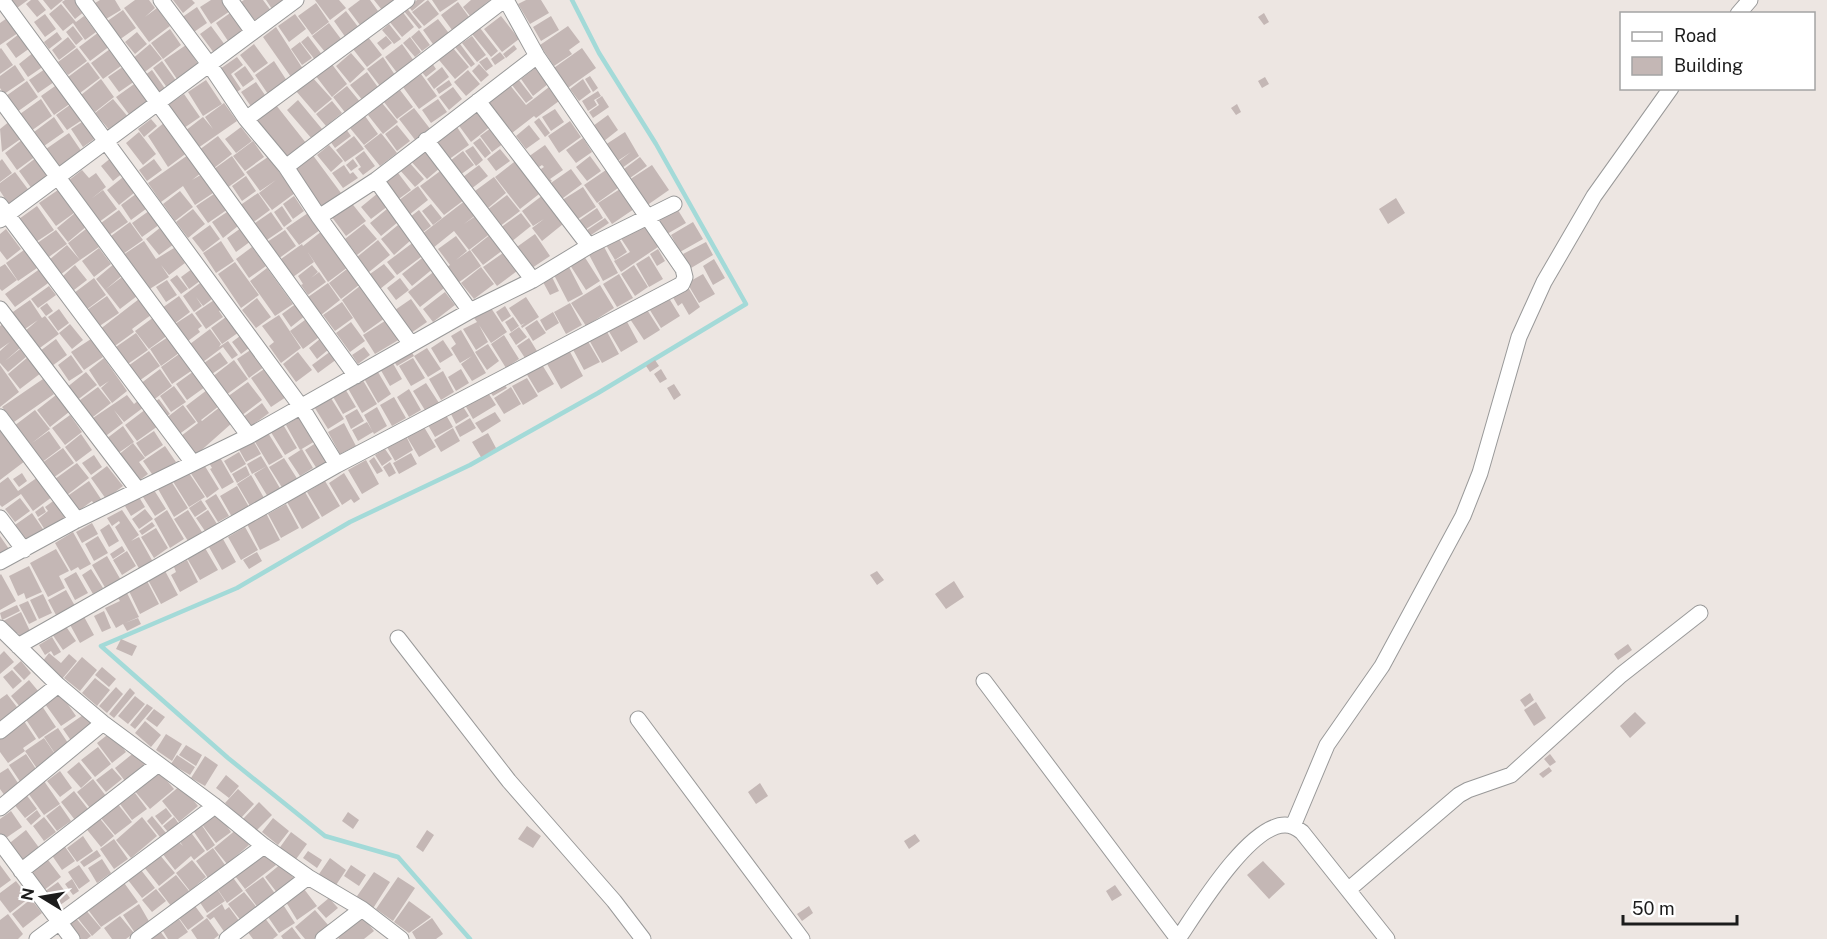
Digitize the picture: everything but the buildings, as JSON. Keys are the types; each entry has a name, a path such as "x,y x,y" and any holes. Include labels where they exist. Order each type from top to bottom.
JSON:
{"street":[{"path":"2,0 302,408 337,465"},
{"path":"83,0 356,376"},
{"path":"161,0 209,64 246,119 286,167 319,217 411,344"},
{"path":"230,0 253,32"},
{"path":"193,463 2,214 57,178 296,0"},
{"path":"246,119 407,0"},
{"path":"18,646 337,465 681,284 685,277 683,269 537,56 505,0 286,167"},
{"path":"1740,12 1750,0"},
{"path":"319,217 376,180 537,56"},
{"path":"1293,826 1326,745 1382,666 1462,516 1480,472 1519,338 1544,282 1594,196 1670,90"},
{"path":"0,99 249,436"},
{"path":"478,101 589,246"},
{"path":"426,140 533,280"},
{"path":"376,180 470,311"},
{"path":"0,562 77,520 302,408 470,311 533,280 589,246 674,204"},
{"path":"0,309 138,490"},
{"path":"0,417 77,520"},
{"path":"0,518 24,550"},
{"path":"1348,890 1459,795 1468,789 1511,775 1621,675 1700,613"},
{"path":"0,628 58,685 157,765 215,806 264,846 308,877 362,909 401,939"},
{"path":"398,638 509,781 614,901 643,939"},
{"path":"984,681 1178,939 1221,877 1247,847 1272,828 1283,824 1293,826 1302,832 1387,939"},
{"path":"0,731 58,685"},
{"path":"638,719 802,939"},
{"path":"0,808 103,723"},
{"path":"21,871 157,765"},
{"path":"37,939 215,806"},
{"path":"0,842 72,939"},
{"path":"138,939 264,846"},
{"path":"227,939 308,877"},
{"path":"323,939 362,909"}],"waterway":[{"path":"470,939 398,857 325,836 228,758 101,646 237,588 350,522 470,465 598,393 746,304 656,144 599,53 572,0"}]}
